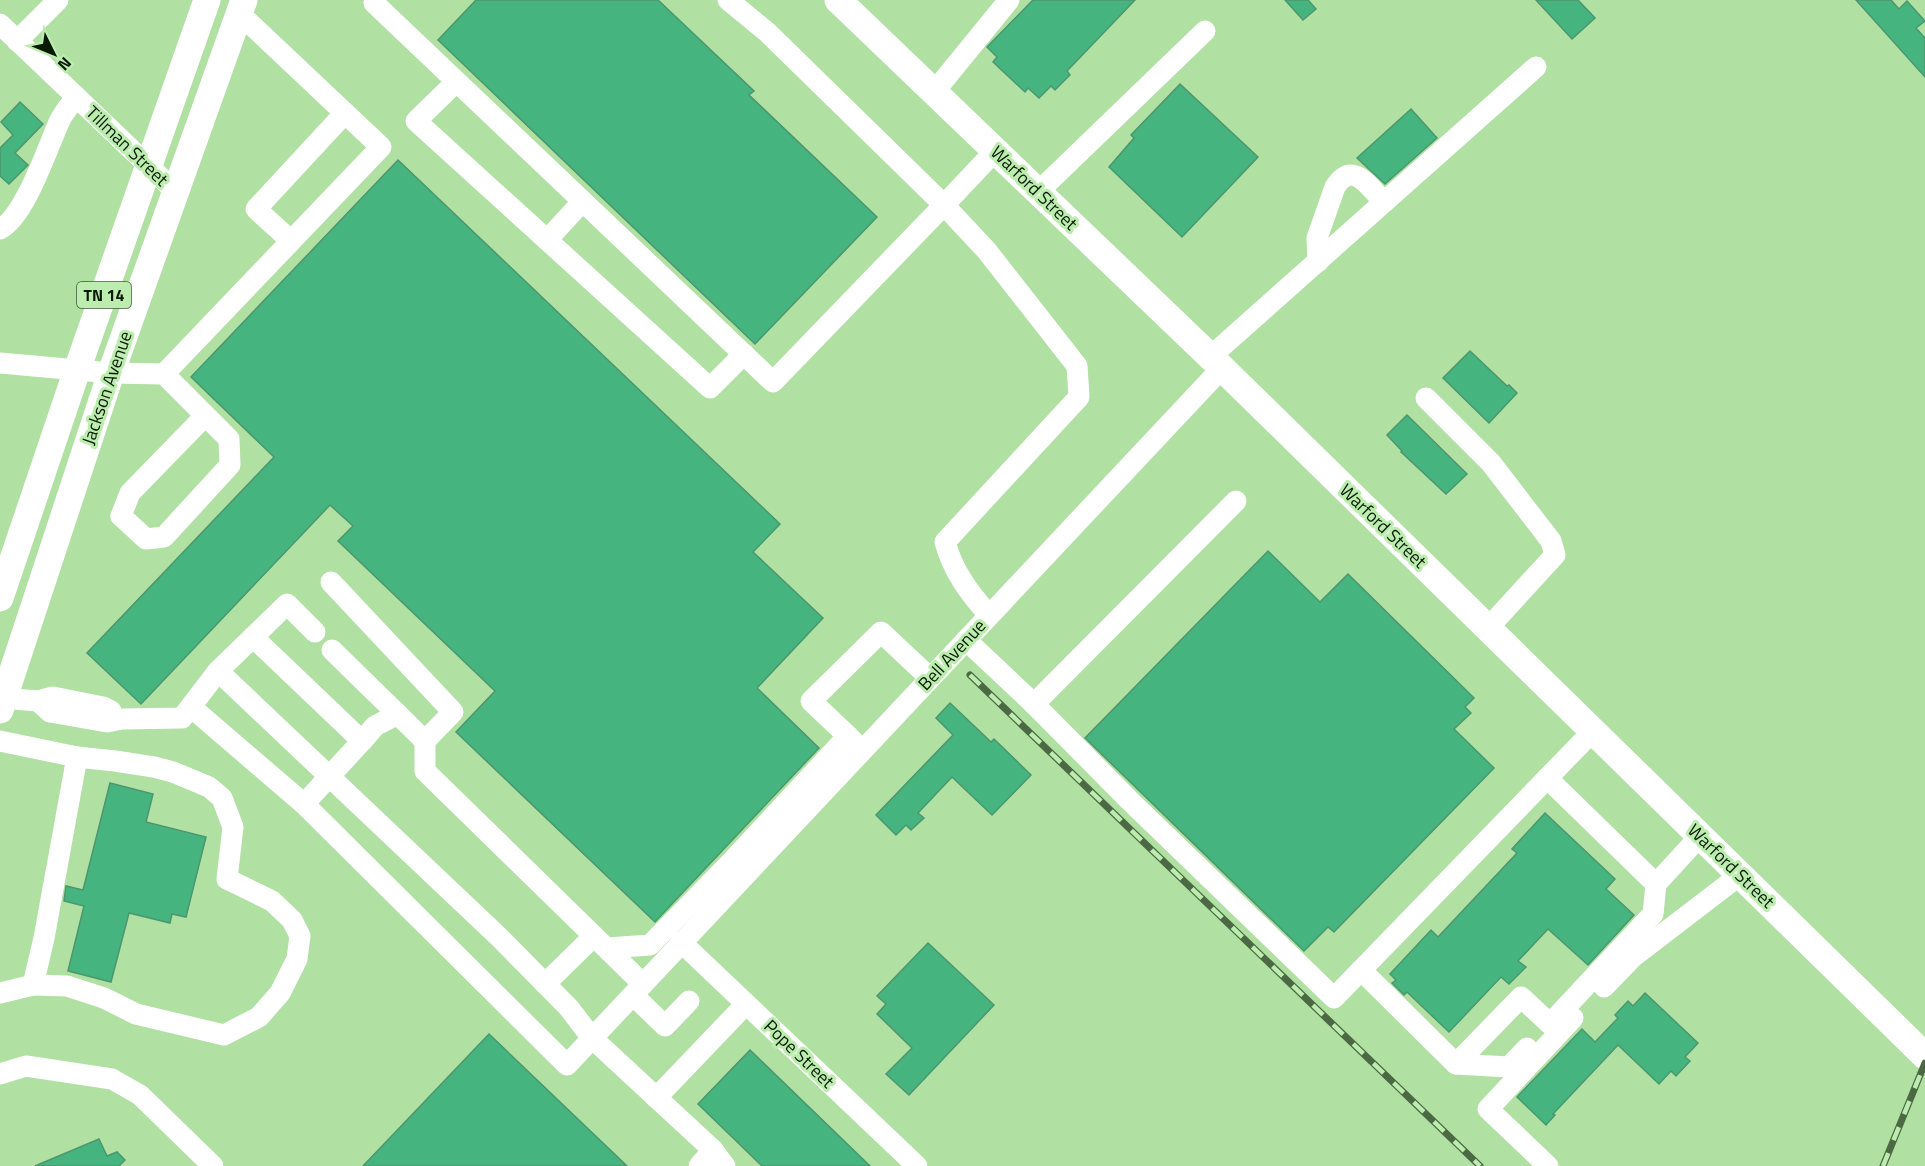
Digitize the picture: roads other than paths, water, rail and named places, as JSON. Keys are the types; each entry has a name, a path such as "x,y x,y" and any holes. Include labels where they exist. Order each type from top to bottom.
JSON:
{"main road":[{"name":"Jackson Avenue","path":"0,598 77,370 207,0"},
{"name":"Warford Street","path":"838,0 1216,363 1925,1056"},
{"name":"Jackson Avenue","path":"1,703 111,373 242,7"}],"street":[{"path":"17,41 58,0"},
{"path":"728,0 767,32 944,205 987,251 1077,366 1079,397 945,542 950,562 973,598 989,615"},
{"path":"934,92 1009,0"},
{"path":"375,1 456,82 773,382 995,151"},
{"path":"164,374 381,147 242,7"},
{"name":"Tillman Street","path":"0,24 177,192"},
{"path":"1038,192 1206,31"},
{"name":"Bell Avenue","path":"304,804 567,1065 681,942 855,743 930,678 1216,363 1318,261 1536,67"},
{"path":"456,82 416,122 710,388 744,354"},
{"path":"0,229 6,226 22,206 62,117 76,97"},
{"path":"290,240 256,209 345,113"},
{"path":"1318,261 1317,238 1339,181 1350,174 1355,175 1361,178 1384,202"},
{"path":"547,240 582,202"},
{"path":"0,363 111,373 164,374 229,439 230,465 164,537 146,539 121,516 130,493 205,416"},
{"path":"1426,398 1491,463 1551,541 1555,555 1488,628"},
{"path":"1034,704 1236,501"},
{"path":"331,582 453,712 425,741 425,771 601,942 666,1026 689,1001"},
{"path":"1,703 38,701 50,712 107,722 122,719 182,718 218,671 287,604 315,632"},
{"path":"545,984 601,942 650,945 742,850 855,743 811,701 881,632 930,678"},
{"path":"253,637 362,741"},
{"path":"966,640 1334,998 1593,731"},
{"path":"332,650 425,741"},
{"path":"218,671 500,938 569,1008 592,1038 656,1098 712,1161"},
{"path":"191,707 304,804 375,726 398,714"},
{"path":"0,741 77,758 115,761 173,772 209,787 222,798 232,827 227,879 272,901 292,920 300,936 297,959 280,993 259,1017 224,1035 136,1014 104,998 67,986 33,985 0,993"},
{"path":"33,985 44,938 77,758"},
{"path":"1547,778 1656,884"},
{"path":"1361,970 1456,1064 1509,1067 1653,914 1656,884 1700,836"},
{"path":"1548,1166 1488,1109 1634,957 1740,875"},
{"name":"Pope Street","path":"681,942 917,1166"},
{"path":"1456,1064 1521,997 1550,1024"},
{"path":"656,1098 746,1004"},
{"path":"0,1063 112,1079 140,1095 213,1166"},
{"path":"0,1074 26,1066"}],"railway":[{"path":"970,675 1480,1166"},
{"path":"1883,1166 1925,1063"}]}
